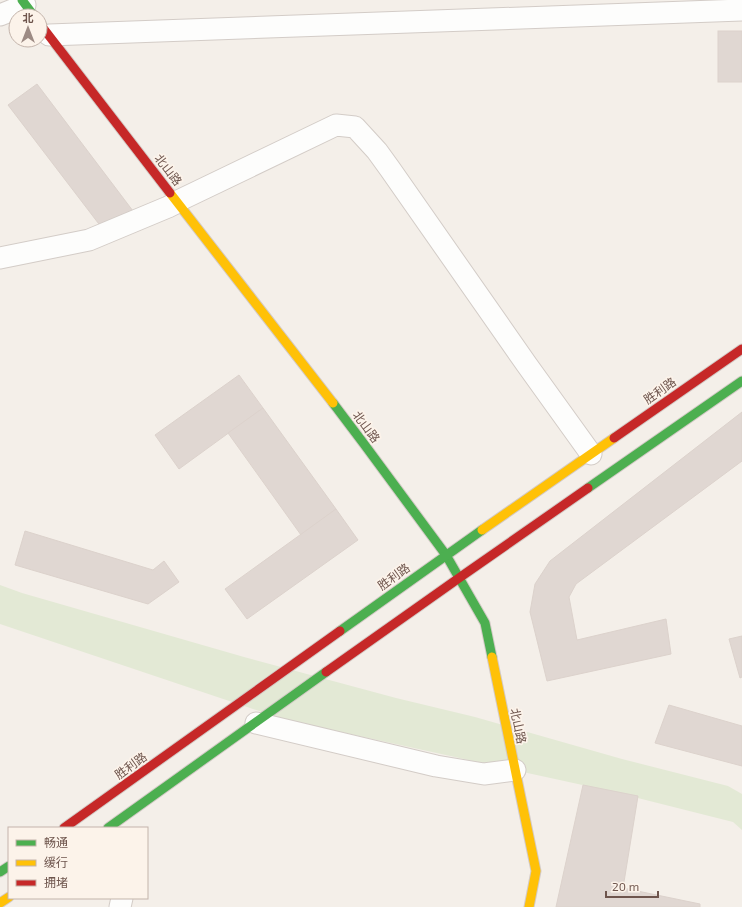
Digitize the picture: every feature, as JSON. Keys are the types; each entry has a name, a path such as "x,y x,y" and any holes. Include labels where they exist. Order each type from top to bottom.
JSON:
{"main road":[{"name":"北山路","path":"48,35 359,437 446,554 485,623 536,871 529,907"},
{"name":"胜利路","path":"65,827 446,554 742,349"},
{"path":"115,826 459,578 742,381"}],"street":[{"path":"0,16 27,7"},
{"path":"48,30 742,10"},
{"path":"0,258 89,240 168,207 336,124 355,127 377,151 390,169 527,366 591,454"},
{"path":"256,723 436,766 484,774 515,770"},
{"path":"104,800 115,826"}],"green space":[{"path":"0,585 22,593 244,657 396,698 475,717 622,759 728,786 742,794 742,830 733,822 610,791 286,720 0,624"}],"building":[{"path":"718,31 742,31 742,82 718,82"},
{"path":"37,84 133,211 105,232 8,105"},
{"path":"239,375 263,408 179,469 155,435"},
{"path":"263,408 336,509 301,535 228,433"},
{"path":"742,412 742,461 576,584 569,597 577,640 666,619 671,654 547,681 530,612 535,584 550,561"},
{"path":"336,509 358,540 247,619 225,589"},
{"path":"25,531 153,570 164,561 179,582 148,604 15,565"},
{"path":"742,636 742,677 740,678 729,639"},
{"path":"669,705 742,726 742,766 655,743"},
{"path":"583,785 638,796 623,888 700,904 700,907 556,907"}],"traffic: fast":[{"path":"22,0 28,8"},
{"path":"588,488 742,381"},
{"path":"333,403 446,555 485,623 492,657"},
{"path":"340,631 482,530"},
{"path":"109,827 326,672"},
{"path":"0,872 8,867"}],"traffic: slow":[{"path":"170,193 333,403"},
{"path":"482,530 614,438"},
{"path":"492,657 536,871 529,907"},
{"path":"0,903 8,898"}],"traffic: jam":[{"path":"48,34 170,193"},
{"path":"614,438 742,349"},
{"path":"326,672 588,488"},
{"path":"65,827 340,631"}]}
